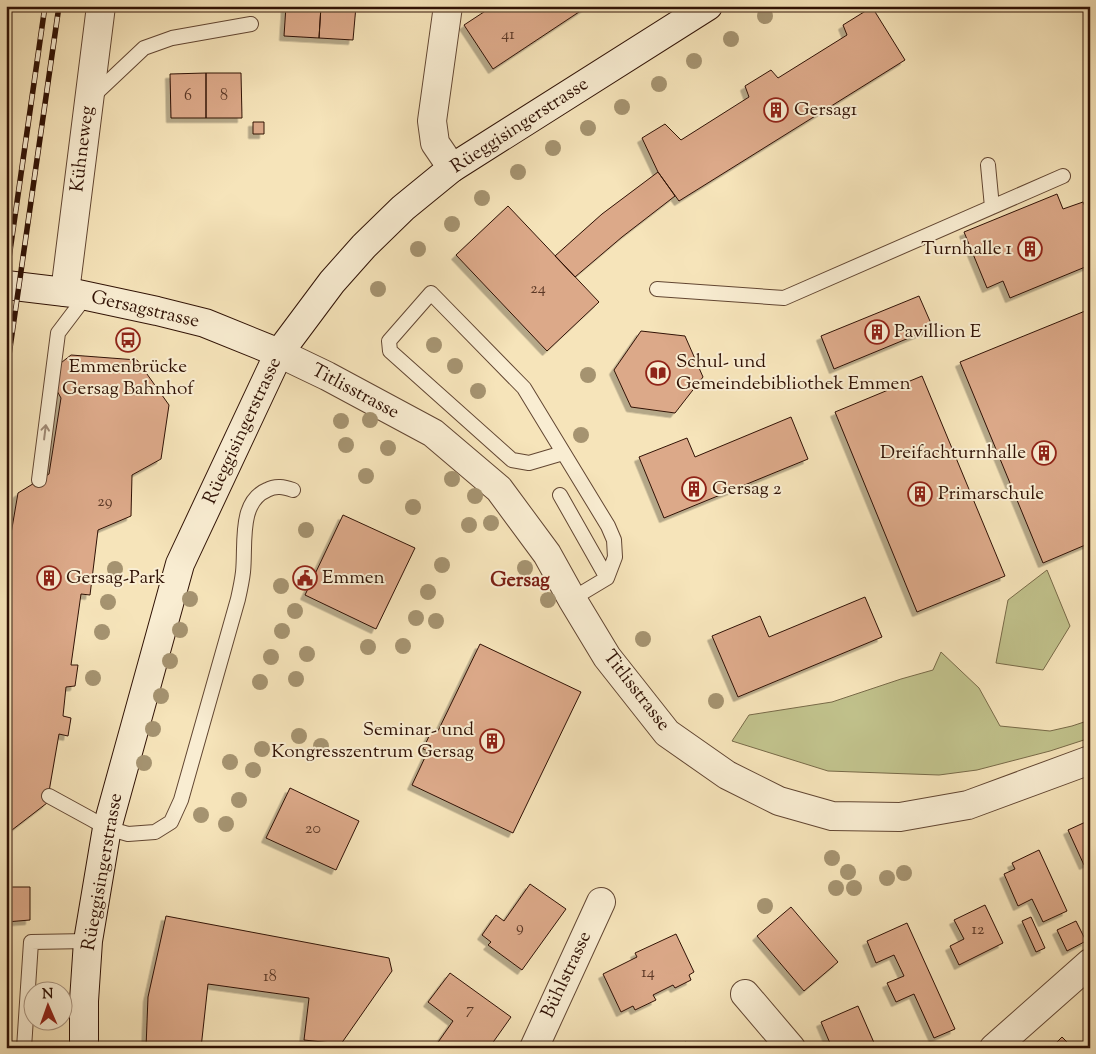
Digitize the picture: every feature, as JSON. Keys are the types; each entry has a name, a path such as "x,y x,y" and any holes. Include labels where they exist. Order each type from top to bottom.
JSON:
{"street":[{"name":"Kühneweg","path":"76,294 89,101 101,6"},
{"path":"448,6 432,121 435,144 452,168"},
{"name":"Rüeggisingerstrasse","path":"84,1048 84,1001 88,941 107,828 180,564 279,353 332,282 364,246 403,208 452,168 708,6"},
{"name":"Gersagstrasse","path":"6,285 76,294 205,323 279,353"},
{"name":"Titlisstrasse","path":"279,353 327,376 433,433 499,489 547,554 607,657 667,733 727,775 779,800 832,816 900,817 968,805 1090,760"},
{"name":"Bühlstrasse","path":"534,1048 601,902"},
{"path":"994,1048 1090,962"},
{"path":"745,994 791,1048"}],"lane":[{"path":"89,101 144,48 172,38 251,24"},
{"path":"988,165 992,207"},
{"path":"657,289 784,298 1063,176"},
{"path":"563,453 529,463 512,460 390,351 389,341 431,293 524,388 608,526 614,540 615,557 607,578 572,599"},
{"path":"39,480 58,333 76,294"},
{"path":"49,796 107,828 128,834 156,832 171,822 181,800 238,598 243,571 245,524 248,513 255,498 265,490 282,487 293,490"},
{"path":"560,495 607,578"},
{"path":"24,1048 31,942 88,941"}],"green space":[{"path":"1047,570 1070,626 1043,670 996,663 1008,600"},
{"path":"941,652 979,688 1000,726 1050,731 1090,720 1090,738 1050,751 977,770 939,775 828,771 732,741 749,715 832,702 933,670"}],"building":[{"path":"286,6 321,6 319,38 284,36"},
{"path":"321,6 356,6 353,40 319,38"},
{"path":"493,6 588,6 493,69 464,25"},
{"name":"Gersag1","path":"872,7 905,60 679,201 658,172 642,138 665,124 681,140 749,97 745,86 771,70 778,78 847,35 843,25"},
{"path":"206,73 206,118 171,118 170,74"},
{"path":"206,73 241,73 242,118 206,118"},
{"path":"253,122 264,122 264,134 253,134"},
{"path":"658,172 675,196 575,277 555,256 602,214"},
{"name":"Turnhalle 1","path":"1057,194 1063,209 1083,202 1090,218 1090,265 1010,298 1003,281 987,288 964,232"},
{"path":"508,206 599,302 547,351 456,255"},
{"name":"Pavillion E","path":"919,296 933,328 834,369 821,336"},
{"name":"Dreifachturnhalle","path":"1090,309 1090,543 1043,563 960,362"},
{"name":"Schul- und Gemeindebibliothek Emmen","path":"641,331 685,336 703,377 675,413 631,407 614,370"},
{"name":"Gersag-Park","path":"71,355 137,360 169,405 161,459 132,475 131,516 98,530 90,595 81,594 71,665 78,665 75,686 66,687 63,716 71,718 68,736 59,734 47,803 12,830 6,830 6,563 18,493 49,474 61,398 56,389 57,366"},
{"name":"Primarschule","path":"922,376 1005,576 917,612 835,412"},
{"name":"Gersag 2","path":"791,417 808,459 664,518 639,457 687,438 695,457"},
{"path":"343,515 415,548 376,629 305,595"},
{"path":"865,597 882,637 738,697 712,636 760,616 769,637"},
{"name":"Seminar- und Kongresszentrum Gersag","path":"480,644 581,692 513,833 412,785 428,751 423,749 432,730 437,733"},
{"path":"290,788 359,821 336,870 266,838"},
{"path":"1090,820 1090,862 1084,865 1068,830"},
{"path":"1039,850 1067,911 1043,922 1032,899 1018,906 1004,874 1015,869 1012,863"},
{"path":"530,884 566,909 522,970 488,945 491,942 482,935 496,915 504,921"},
{"path":"6,887 30,887 30,920 6,922"},
{"path":"985,905 1003,943 959,965 950,946 964,939 954,920"},
{"path":"791,907 838,962 804,991 757,936"},
{"path":"166,916 389,958 392,971 341,1044 304,1040 309,998 208,984 201,1048 146,1048 148,997"},
{"path":"1031,917 1045,948 1036,952 1022,921"},
{"path":"1076,921 1086,941 1067,951 1057,930"},
{"path":"907,923 955,1029 934,1038 914,994 896,1002 887,983 904,976 894,955 876,963 867,941"},
{"path":"676,934 694,972 689,975 691,980 675,988 673,985 653,995 656,1000 635,1010 633,1006 621,1012 603,974 637,957 635,953"},
{"path":"6,957 11,957 6,1020"},
{"path":"450,973 511,1017 489,1048 434,1048 453,1021 428,1002"},
{"path":"858,1006 875,1045 869,1048 832,1048 821,1022"},
{"path":"1062,1037 1073,1048 1051,1048"},
{"path":"686,1042 689,1048 675,1048"}],"railway":[{"path":"6,279 45,6"},
{"path":"6,376 59,6"}],"place":[{"name":"Gersag1","path":"776,110"},
{"name":"Turnhalle 1","path":"1030,249"},
{"name":"Pavillion E","path":"877,332"},
{"name":"Emmenbrücke Gersag Bahnhof","path":"128,340"},
{"name":"Schul- und Gemeindebibliothek Emmen","path":"658,373"},
{"name":"Dreifachturnhalle","path":"1044,453"},
{"name":"Gersag 2","path":"694,489"},
{"name":"Primarschule","path":"920,494"},
{"name":"Gersag-Park","path":"49,578"},
{"name":"Emmen","path":"305,578"},
{"name":"Seminar- und Kongresszentrum Gersag","path":"492,741"}],"district":[{"name":"Gersag","path":"520,581"}]}
